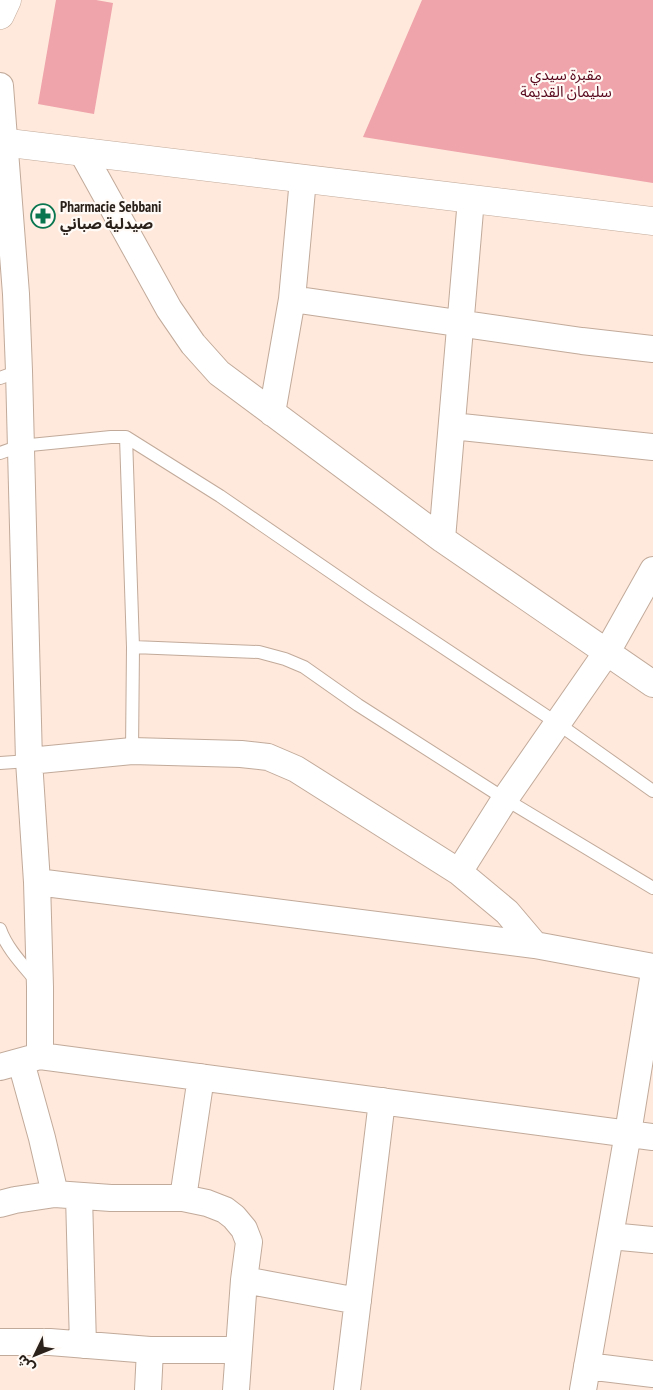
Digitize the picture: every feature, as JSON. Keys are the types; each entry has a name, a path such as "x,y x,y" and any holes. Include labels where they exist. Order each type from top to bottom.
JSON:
{"street":[{"path":"0,15 6,0"},
{"path":"0,86 8,297 10,449 37,882 40,987 21,1062 42,1138 67,1195 83,1345"},
{"path":"2,142 653,221"},
{"path":"82,152 169,309 193,344 219,373 442,539 653,684"},
{"path":"272,412 292,300 303,179"},
{"path":"442,539 471,199"},
{"path":"292,300 653,349"},
{"path":"452,426 653,447"},
{"path":"459,872 505,799 607,652 653,570"},
{"path":"30,761 132,752 240,754 268,757 296,769 459,872 508,912 535,945"},
{"path":"37,882 535,945 653,967"},
{"path":"653,978 640,1135 610,1236 585,1378 653,1374"},
{"path":"21,1062 201,1077 640,1135"},
{"path":"183,1198 201,1077"},
{"path":"347,1390 382,1101"},
{"path":"0,1204 15,1200 67,1195 111,1198 183,1198 208,1203 225,1210 234,1217 244,1229 249,1242 244,1280 236,1390"},
{"path":"610,1236 653,1240"},
{"path":"244,1280 358,1300"},
{"path":"0,1342 150,1350 239,1350"},
{"path":"148,1390 150,1350"}],"lane":[{"path":"10,449 111,437 126,437 220,496 370,599 557,723 653,791"},
{"path":"126,437 133,647 132,752"},
{"path":"133,647 259,652 291,661 304,667 358,705 505,799 653,888"},
{"path":"0,763 30,761"},
{"path":"0,929 2,936 40,987"}],"green space":[{"path":"56,0 96,0 113,3 94,114 38,104"},
{"name":"مقبرة سيدي سليمان القديمة","path":"422,0 653,0 653,183 363,137"}],"place":[{"name":"Pharmacie Sebbani صيدلية صباني","path":"43,216"}]}
